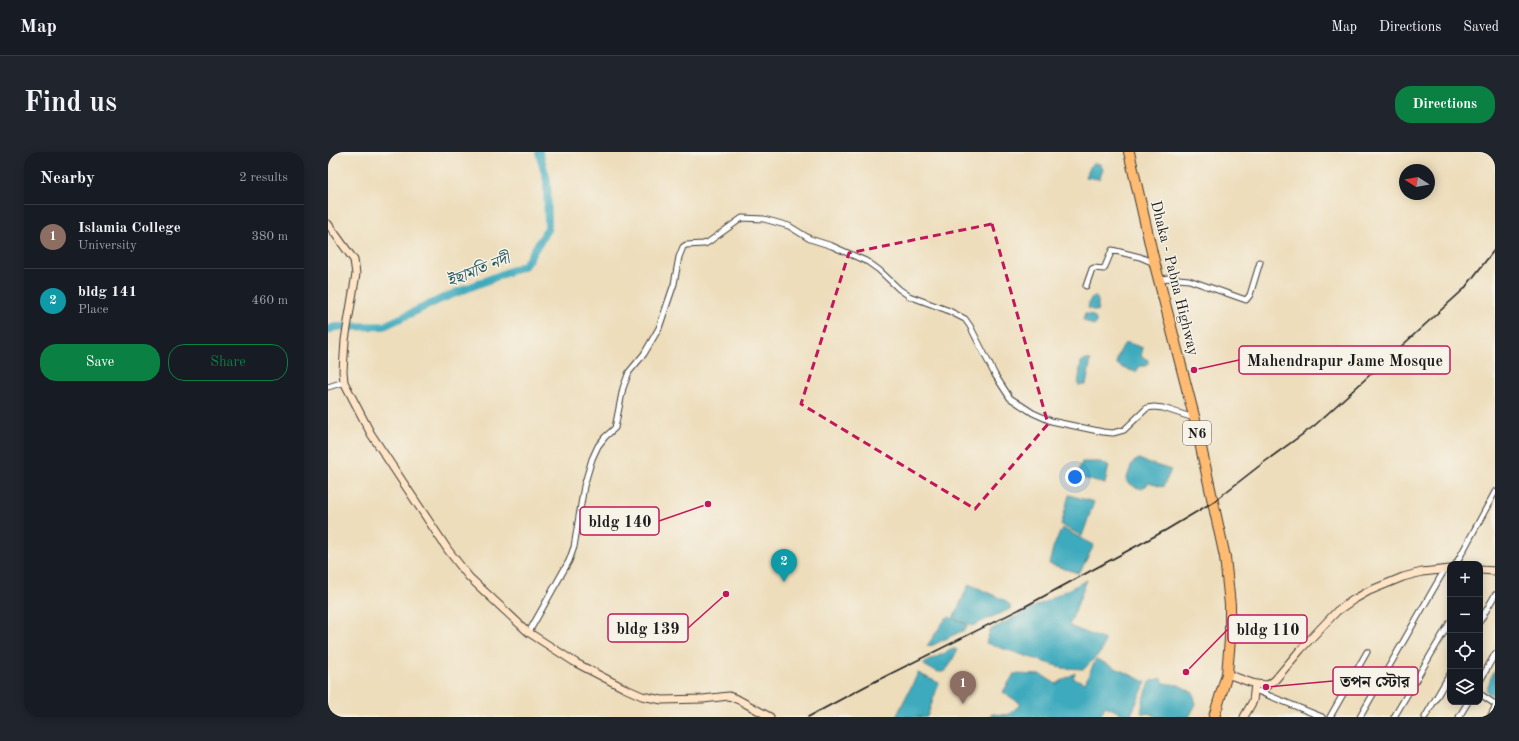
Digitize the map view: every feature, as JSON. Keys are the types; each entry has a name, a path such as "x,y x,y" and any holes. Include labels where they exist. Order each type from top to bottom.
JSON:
{"highway":[{"name":"Dhaka - Pabna Highway","path":"1129,152 1155,264 1194,418 1225,557 1230,605 1230,640 1227,674 1214,717"}],"main road":[{"path":"328,224 354,260 356,266 353,298 345,340 342,371 344,382 371,434 448,550 469,577 530,632 576,663 642,696 662,700 703,699 729,696 770,717"},
{"path":"1227,674 1255,687 1268,685 1275,680 1301,649 1337,611 1353,600 1369,591 1403,577 1422,572 1447,569"},
{"path":"1483,570 1495,571"},
{"path":"1244,717 1253,701 1255,687"}],"street":[{"path":"530,632 569,561 574,547 584,486 592,459 598,446 614,428 622,388 629,372 644,354 659,328 674,284 679,257 683,247 686,245 703,244 708,242 742,218 764,219 789,226 810,239 832,246 868,262 880,270 899,289 909,296 958,315 970,326 1006,393 1010,398 1033,413 1060,423 1113,433 1124,430 1147,408 1163,408 1194,418"},
{"path":"1086,286 1092,269 1104,269 1112,250 1140,257 1155,264"},
{"path":"1159,280 1168,278 1189,280 1246,300 1250,295 1260,262"},
{"path":"328,387 344,382"},
{"path":"1458,561 1495,492"},
{"path":"1360,717 1447,569"},
{"path":"1483,616 1495,595"},
{"path":"1394,717 1447,627"},
{"path":"1330,717 1367,652"},
{"path":"1483,676 1495,654"},
{"path":"1425,717 1447,679"},
{"path":"1255,687 1322,717"},
{"path":"1483,696 1495,704"},
{"path":"1459,717 1466,705"},
{"path":"1490,717 1495,707"}],"highlighted area":[{"path":"992,224 1048,424 975,509 801,404 849,253"}],"water":[{"path":"1095,163 1100,164 1103,169 1100,178 1086,177 1091,165"},
{"path":"1095,296 1098,300 1098,310 1095,311 1088,308 1091,298"},
{"path":"1085,314 1092,315 1095,318 1096,324 1094,326 1083,320"},
{"path":"1125,343 1143,348 1141,356 1148,360 1148,364 1145,366 1140,366 1136,372 1123,368 1117,364 1120,350"},
{"path":"1084,360 1091,360 1086,385 1078,385 1081,362"},
{"path":"1139,459 1171,470 1163,487 1149,483 1142,489 1135,487 1126,481 1132,463"},
{"path":"1082,462 1100,462 1109,465 1105,484 1078,477 1077,473"},
{"path":"1069,495 1094,502 1082,536 1061,525"},
{"path":"1062,528 1094,545 1078,573 1049,564 1053,548"},
{"path":"1087,580 1069,626 1105,640 1101,652 1084,669 1063,668 986,643 990,630"},
{"path":"969,584 1004,600 1010,605 1010,609 972,626 955,619 966,625 966,629 931,646 927,646 946,618 949,617 953,619"},
{"path":"953,649 956,649 957,651 945,671 937,672 924,665 924,663"},
{"path":"1096,659 1146,682 1130,717 1105,706 1100,717 990,717 992,714 1008,715 1021,704 1003,692 1014,674 1042,675 1056,684 1075,673 1073,678 1085,683"},
{"path":"1495,670 1495,697 1486,691"},
{"path":"918,673 939,683 927,717 896,717"},
{"path":"1161,678 1164,683 1179,685 1193,693 1196,704 1189,717 1156,717 1152,714 1141,713 1144,696 1151,681"}],"waterway":[{"name":"ইছামতি নদী","path":"328,330 335,327 384,326 441,299 525,265 548,228 547,180 539,152"}],"railway":[{"path":"808,717 866,686 1024,607 1166,530 1213,502 1314,426 1464,289 1495,249"}],"place":[{"name":"Mahendrapur Jame Mosque","path":"1194,370"},
{"name":"bldg 140","path":"708,504"},
{"name":"bldg 141","path":"784,582"},
{"name":"bldg 139","path":"726,594"},
{"name":"bldg 110","path":"1186,672"},
{"name":"তপন স্টোর","path":"1266,687"},
{"name":"Islamia College","path":"963,704"}]}
